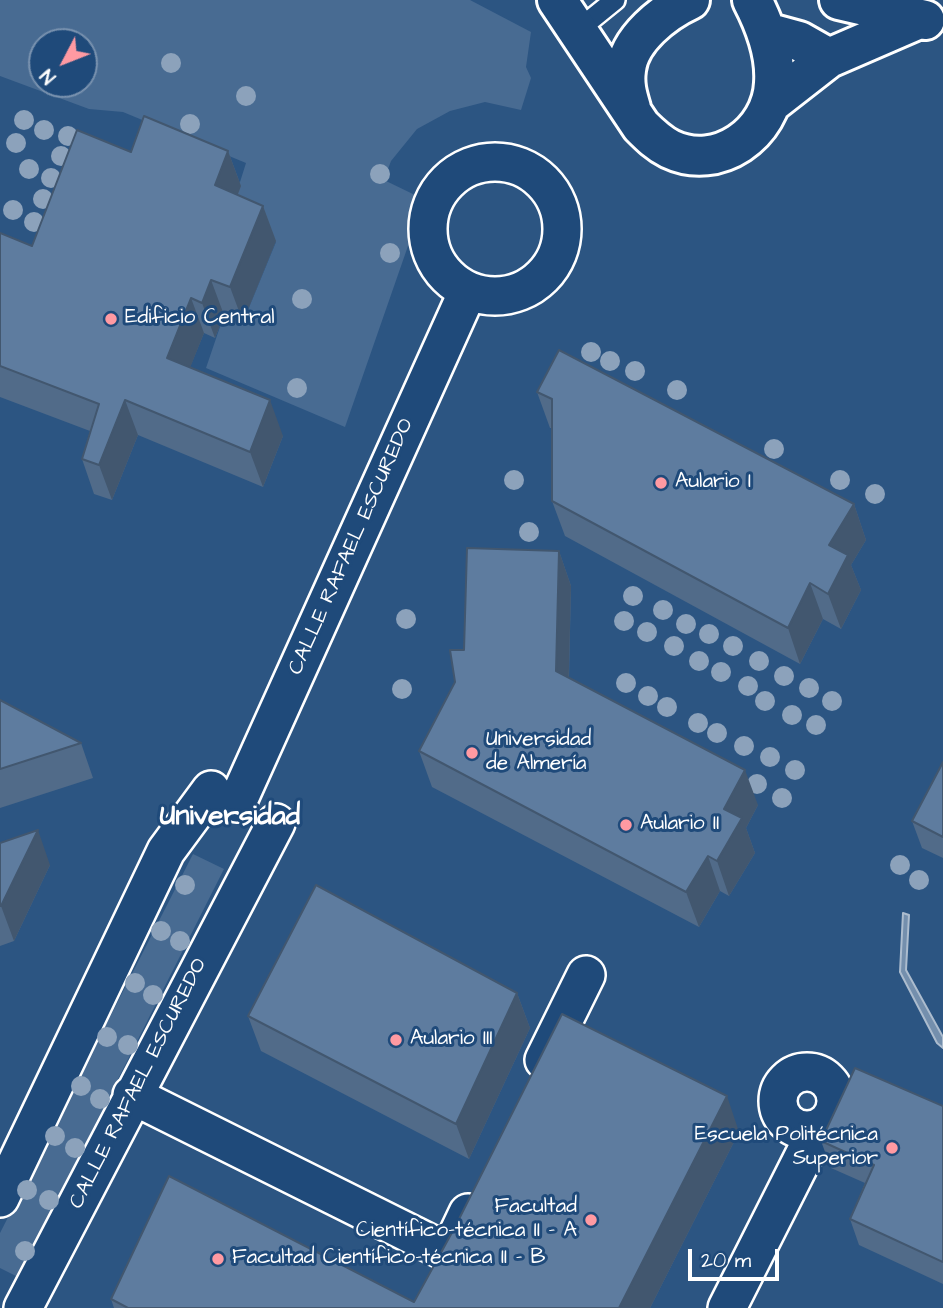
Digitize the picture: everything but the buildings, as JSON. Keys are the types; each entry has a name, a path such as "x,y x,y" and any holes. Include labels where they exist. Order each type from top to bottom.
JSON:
{"street":[{"path":"631,108 625,89 626,68 633,50 645,33 662,18 690,0"},
{"path":"839,0 931,20"},
{"path":"567,15 631,108 640,126 655,140 672,150 692,155 712,155 731,149 748,138 761,123 770,104 774,65 759,16"},
{"path":"759,16 829,58"},
{"path":"770,104 829,58 931,20"},
{"name":"CALLE RAFAEL ESCUREDO","path":"0,1198 166,851 224,797 468,291"},
{"name":"CALLE RAFAEL ESCUREDO","path":"23,1308 276,823"},
{"path":"532,1084 586,975"},
{"path":"132,1096 449,1253 484,1180"},
{"path":"727,1308 818,1128"}],"lane":[{"path":"567,15 615,0"}],"shaded area":[{"path":"0,0 470,0 531,32 526,67 531,78 521,110 485,102 450,111 417,129 391,161 384,180 417,196 408,246 345,427 206,368 224,315 243,322 276,242 228,220 246,163 123,112 89,109 59,98 98,98 98,28 28,28 28,86 0,76"},
{"path":"193,854 224,869 18,1277 0,1268 0,1233"},
{"path":"903,913 909,915 906,970 943,1037 943,1048 937,1043 900,972"}],"place":[{"name":"Edificio Central","path":"111,319"},
{"name":"Aulario I","path":"661,483"},
{"name":"Universidad de Almería","path":"472,753"},
{"name":"Aulario II","path":"626,825"},
{"name":"Aulario III","path":"396,1040"},
{"name":"Escuela Politécnica Superior","path":"892,1148"},
{"name":"Facultad Científico-técnica II - A","path":"591,1220"},
{"name":"Facultad Científico-técnica II - B","path":"218,1259"}],"district":[{"name":"Universidad","path":"230,818"}]}
